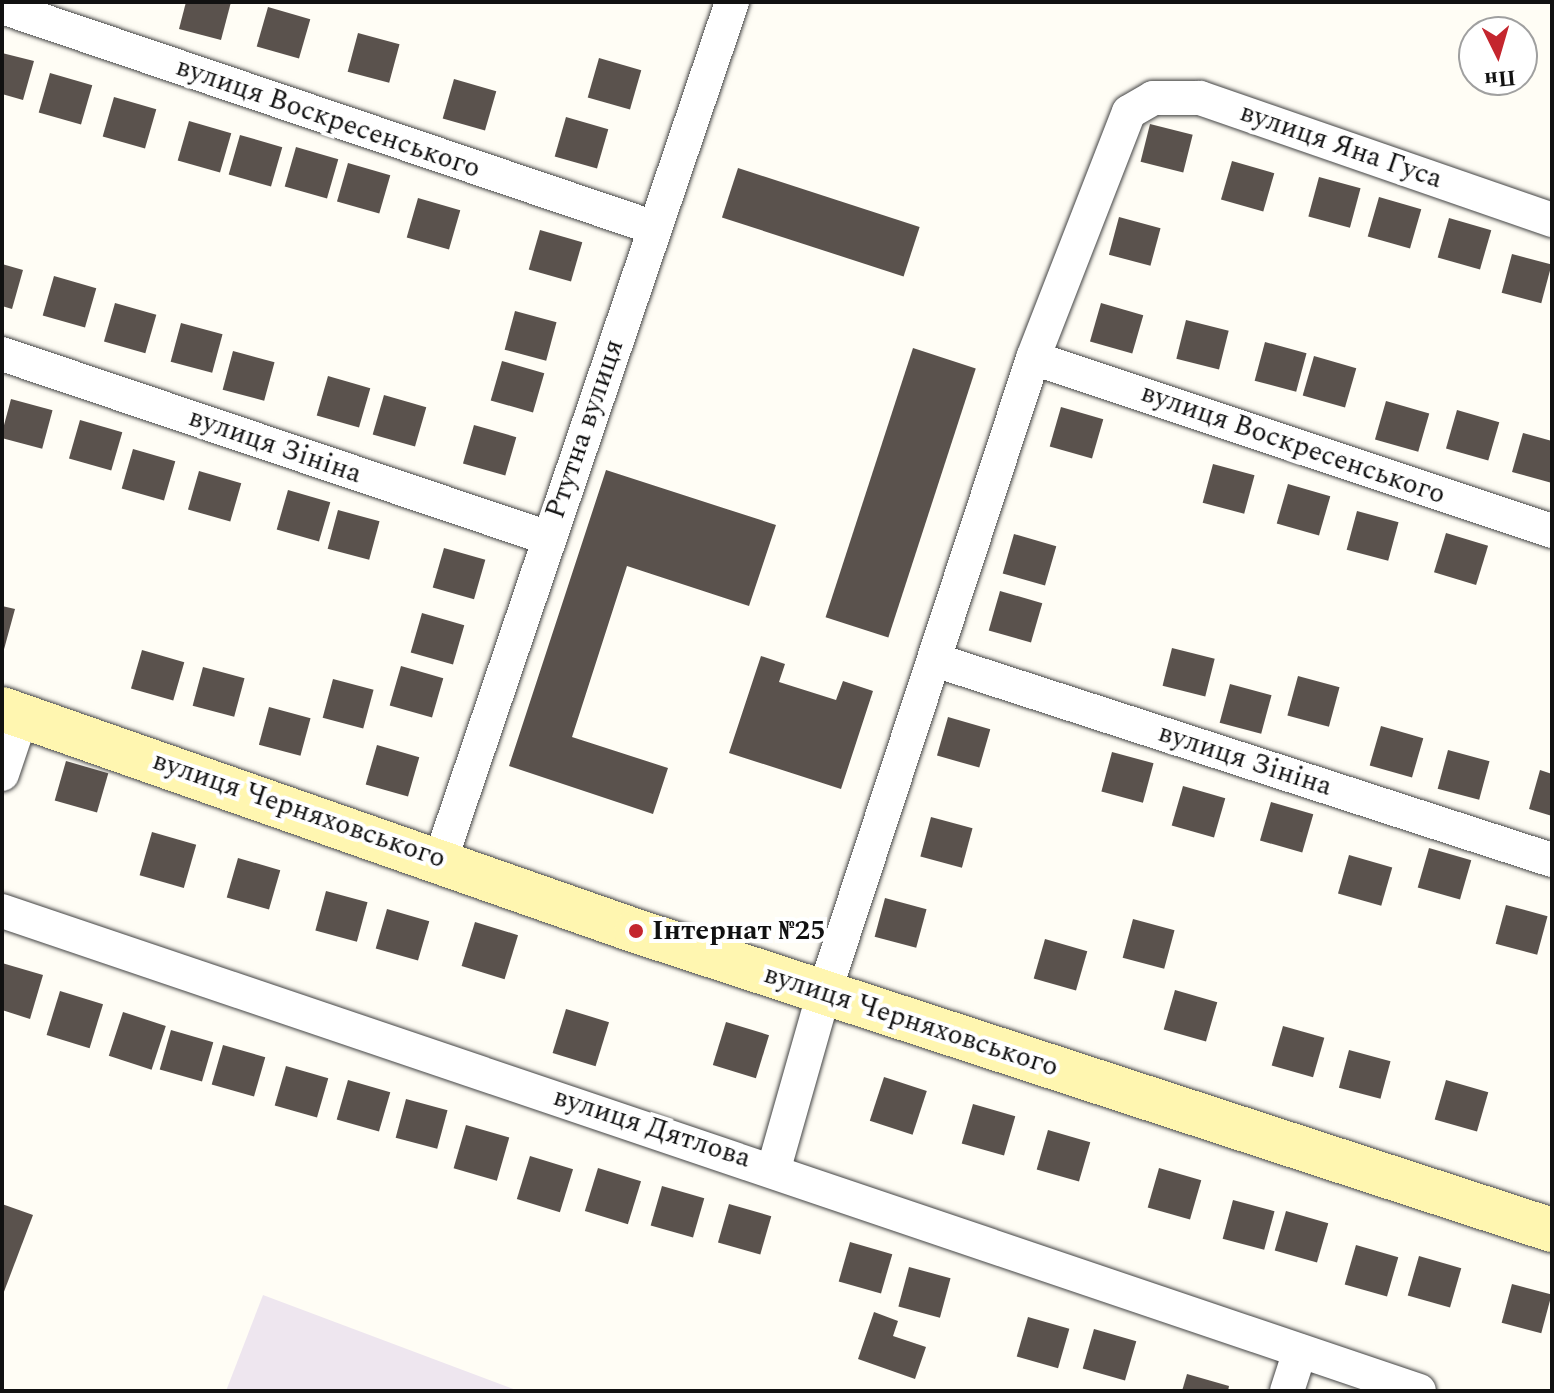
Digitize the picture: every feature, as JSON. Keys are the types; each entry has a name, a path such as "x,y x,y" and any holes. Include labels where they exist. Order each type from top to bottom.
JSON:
{"main road":[{"name":"вулиця Черняховського","path":"12,712 824,993 1552,1230"}],"street":[{"name":"Ртутна вулиця","path":"441,858 732,2"},
{"name":"вулиця Воскресенського","path":"2,7 655,228"},
{"name":"вулиця Яна Гуса","path":"1033,358 1129,112 1153,98 1200,98 1552,220"},
{"name":"вулиця Зініна","path":"2,354 548,538"},
{"name":"вулиця Воскресенського","path":"1033,358 1552,531"},
{"path":"774,1168 824,993 938,661 1033,358"},
{"name":"вулиця Зініна","path":"938,661 1552,860"},
{"path":"2,774 12,712"},
{"name":"вулиця Дятлова","path":"2,911 774,1168 1419,1391"},
{"path":"1287,1391 1300,1351"}],"shaded area":[{"path":"263,1295 519,1391 226,1391"}],"building":[{"path":"186,2 231,2 221,40 179,29"},
{"path":"268,7 310,19 299,59 257,46"},
{"path":"358,33 400,44 389,83 348,72"},
{"path":"2,53 34,61 23,100 2,94"},
{"path":"599,58 641,70 630,110 588,97"},
{"path":"50,73 92,85 81,125 39,112"},
{"path":"454,79 496,91 485,131 443,118"},
{"path":"114,97 156,109 145,149 103,136"},
{"path":"566,117 608,129 597,169 555,156"},
{"path":"189,121 231,133 220,173 178,160"},
{"path":"1150,124 1193,135 1183,172 1141,162"},
{"path":"240,135 282,147 271,187 229,174"},
{"path":"296,147 338,159 327,199 285,186"},
{"path":"1232,161 1274,173 1263,212 1221,199"},
{"path":"348,163 390,175 379,214 337,201"},
{"path":"738,168 920,227 904,276 722,217"},
{"path":"1319,177 1361,188 1350,228 1308,217"},
{"path":"1379,197 1421,209 1410,249 1368,236"},
{"path":"418,198 460,210 449,250 407,237"},
{"path":"1119,217 1161,228 1150,266 1109,255"},
{"path":"1449,218 1491,230 1480,270 1438,257"},
{"path":"540,230 582,242 571,282 529,269"},
{"path":"1512,254 1552,265 1541,303 1502,293"},
{"path":"2,264 23,270 12,309 2,306"},
{"path":"54,276 96,288 85,328 43,315"},
{"path":"115,303 156,315 145,353 104,341"},
{"path":"1101,303 1143,315 1132,354 1090,341"},
{"path":"515,311 557,322 546,361 505,350"},
{"path":"1186,320 1229,331 1219,369 1176,359"},
{"path":"181,323 223,334 212,373 171,362"},
{"path":"1265,342 1307,353 1296,392 1255,381"},
{"path":"913,348 976,368 888,638 826,617"},
{"path":"233,351 275,362 264,401 223,390"},
{"path":"1314,356 1356,368 1345,408 1303,395"},
{"path":"502,361 544,373 533,413 491,400"},
{"path":"328,376 370,388 359,428 317,415"},
{"path":"384,395 426,407 415,447 373,434"},
{"path":"11,399 53,410 42,449 2,438"},
{"path":"1386,401 1429,413 1418,452 1375,439"},
{"path":"1061,407 1103,419 1092,459 1050,446"},
{"path":"1457,410 1499,422 1488,461 1446,448"},
{"path":"80,420 122,432 111,471 69,458"},
{"path":"474,425 516,437 505,476 463,463"},
{"path":"1523,433 1552,441 1552,483 1512,472"},
{"path":"133,449 175,461 164,501 122,488"},
{"path":"1213,464 1255,475 1244,514 1203,503"},
{"path":"606,470 776,525 749,606 627,566 572,737 668,768 653,814 509,766"},
{"path":"199,471 241,483 230,522 188,509"},
{"path":"1288,484 1330,496 1319,536 1277,523"},
{"path":"288,490 330,502 319,542 277,529"},
{"path":"338,510 380,521 369,560 328,549"},
{"path":"1357,511 1399,522 1388,561 1347,550"},
{"path":"1446,533 1488,546 1476,585 1434,572"},
{"path":"1014,534 1056,546 1045,586 1003,573"},
{"path":"444,548 485,560 474,599 433,587"},
{"path":"1000,591 1042,603 1031,643 989,630"},
{"path":"2,606 15,609 3,653 2,653"},
{"path":"422,613 464,625 453,665 411,652"},
{"path":"1172,648 1215,659 1205,696 1163,686"},
{"path":"142,650 184,662 173,701 131,688"},
{"path":"761,656 785,664 779,682 836,700 843,681 873,691 841,789 729,753"},
{"path":"401,666 443,678 432,718 390,705"},
{"path":"203,667 245,678 234,717 193,706"},
{"path":"1298,676 1340,687 1329,727 1287,716"},
{"path":"333,679 374,690 363,729 323,718"},
{"path":"1230,684 1272,695 1261,734 1220,723"},
{"path":"269,707 311,718 300,756 259,745"},
{"path":"948,717 990,729 979,768 937,755"},
{"path":"1381,726 1423,738 1412,778 1370,765"},
{"path":"377,745 419,757 408,797 366,784"},
{"path":"1448,750 1490,761 1479,800 1438,789"},
{"path":"1112,752 1154,763 1143,803 1101,792"},
{"path":"66,761 108,773 97,813 55,800"},
{"path":"1540,770 1552,774 1552,816 1529,809"},
{"path":"1183,786 1225,798 1214,838 1172,825"},
{"path":"1271,802 1313,814 1302,853 1260,840"},
{"path":"931,817 973,828 962,868 920,857"},
{"path":"152,832 196,845 184,888 140,875"},
{"path":"1429,848 1471,860 1460,900 1418,887"},
{"path":"1349,855 1392,867 1381,906 1338,893"},
{"path":"238,858 280,870 269,910 227,897"},
{"path":"326,891 368,902 357,942 315,931"},
{"path":"885,898 927,909 916,948 875,937"},
{"path":"1506,905 1548,916 1537,955 1496,944"},
{"path":"387,909 429,921 418,961 376,948"},
{"path":"1133,919 1175,930 1164,969 1123,958"},
{"path":"475,922 518,935 505,979 462,966"},
{"path":"1045,939 1087,951 1076,991 1034,978"},
{"path":"2,963 43,975 30,1019 2,1010"},
{"path":"1175,990 1217,1002 1206,1042 1164,1029"},
{"path":"60,991 103,1004 90,1048 47,1035"},
{"path":"566,1009 609,1022 596,1066 553,1053"},
{"path":"123,1012 166,1026 152,1070 109,1056"},
{"path":"726,1022 769,1035 756,1078 713,1065"},
{"path":"1283,1026 1324,1038 1313,1077 1272,1065"},
{"path":"171,1030 213,1042 202,1082 160,1069"},
{"path":"223,1045 265,1057 254,1097 212,1084"},
{"path":"1349,1050 1391,1061 1380,1099 1339,1088"},
{"path":"286,1066 328,1078 317,1118 275,1105"},
{"path":"884,1077 927,1091 913,1135 870,1121"},
{"path":"348,1080 390,1092 379,1132 337,1119"},
{"path":"1446,1080 1488,1092 1477,1132 1435,1119"},
{"path":"406,1099 448,1110 437,1149 396,1138"},
{"path":"973,1104 1015,1116 1004,1156 962,1143"},
{"path":"466,1125 509,1137 497,1181 454,1168"},
{"path":"1048,1130 1090,1142 1079,1182 1037,1169"},
{"path":"530,1156 573,1169 560,1212 517,1199"},
{"path":"598,1168 641,1181 628,1224 585,1211"},
{"path":"1159,1168 1201,1180 1190,1220 1148,1207"},
{"path":"662,1186 704,1198 693,1238 651,1225"},
{"path":"1233,1200 1275,1211 1264,1250 1223,1239"},
{"path":"2,1204 33,1215 2,1297"},
{"path":"729,1204 771,1216 760,1255 718,1242"},
{"path":"1286,1211 1328,1223 1317,1263 1275,1250"},
{"path":"850,1242 892,1254 881,1294 839,1281"},
{"path":"1356,1245 1398,1257 1387,1297 1345,1284"},
{"path":"1419,1256 1461,1268 1450,1308 1408,1295"},
{"path":"909,1267 951,1278 940,1318 898,1307"},
{"path":"1512,1284 1552,1295 1541,1333 1502,1323"},
{"path":"874,1312 898,1321 893,1336 926,1347 915,1379 858,1359"},
{"path":"1028,1317 1069,1329 1058,1368 1017,1356"},
{"path":"1094,1329 1136,1341 1125,1381 1083,1368"},
{"path":"1187,1374 1229,1386 1228,1391 1182,1391"}],"place":[{"name":"Інтернат №25","path":"636,931"}]}
